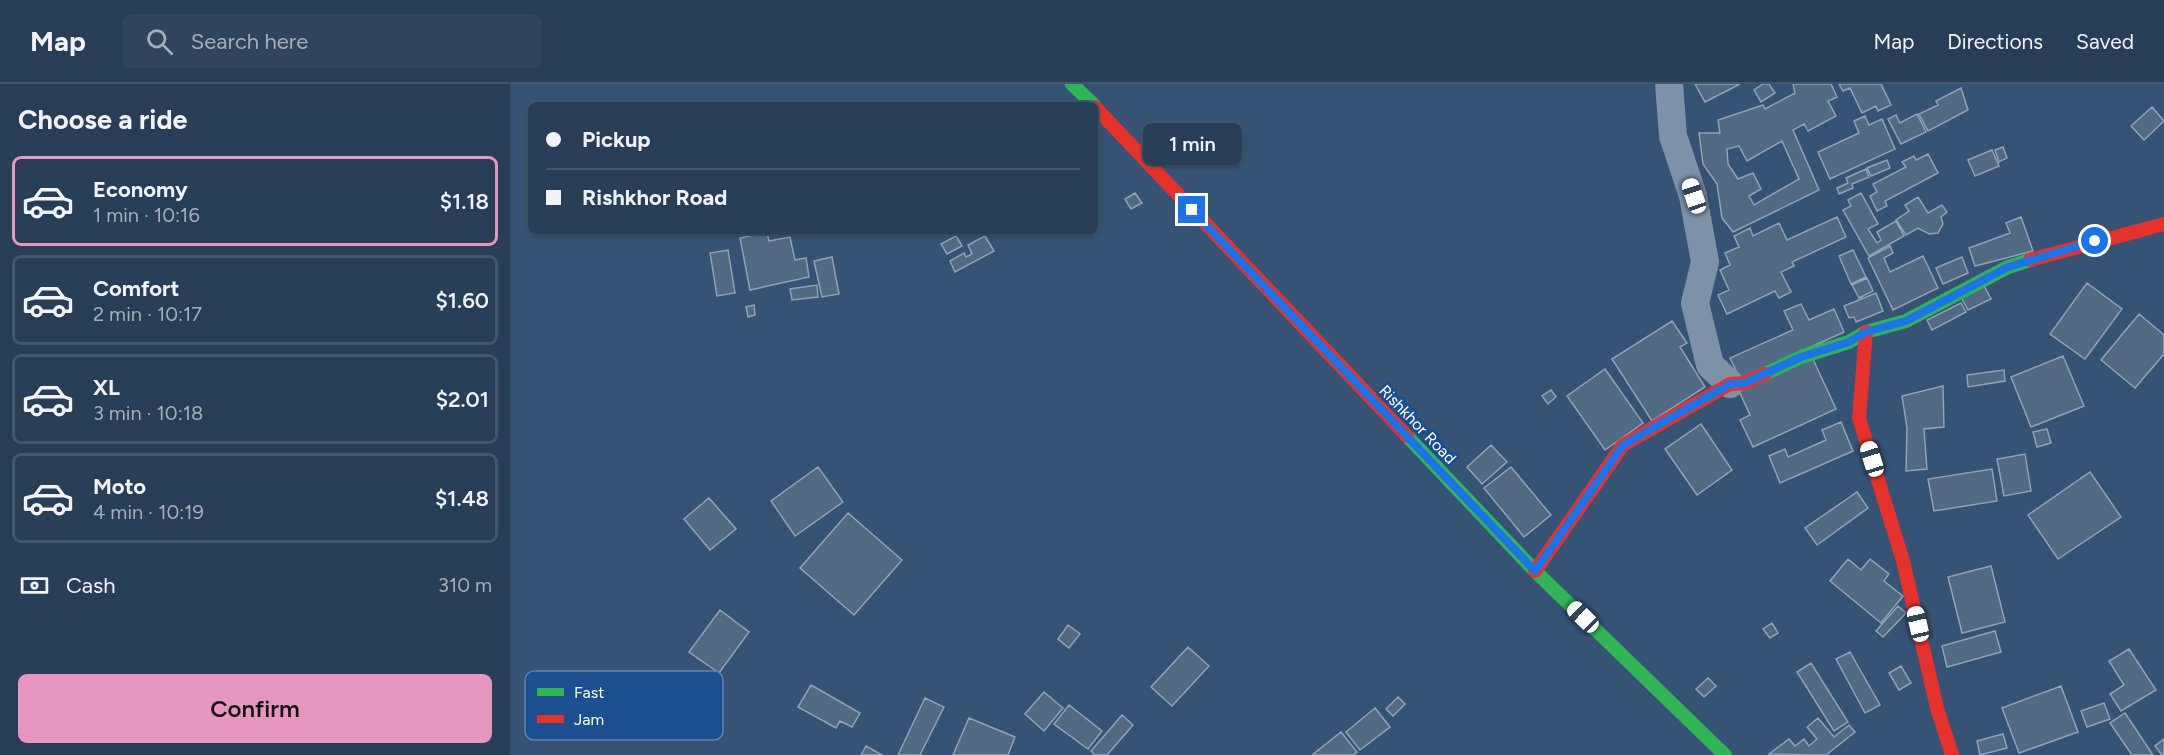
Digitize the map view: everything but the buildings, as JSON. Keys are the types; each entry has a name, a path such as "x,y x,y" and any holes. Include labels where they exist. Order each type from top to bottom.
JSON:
{"street":[{"name":"Rishkhor Road","path":"1072,84 1090,102"},
{"path":"1669,84 1673,136 1694,196 1705,262 1695,303 1710,365 1730,384"},
{"name":"Rishkhor Road","path":"1098,110 1535,571 1725,755"},
{"path":"1535,571 1623,445 1730,384 1745,383 1801,357 1849,342 1866,332 1906,321 2008,267 2072,247 2164,225"},
{"path":"1866,332 1859,418 1903,561 1937,708 1952,755"}],"traffic: fast":[{"path":"1072,84 1091,102"},
{"path":"1765,374 1801,357 1849,342 1866,332 1906,321 2008,267 2030,260"},
{"path":"1407,436 1535,571 1725,755"}],"traffic: jam":[{"path":"1098,110 1407,436"},
{"path":"2030,260 2164,224"},
{"path":"1866,332 1859,418 1903,561 1937,708 1952,755"},
{"path":"1535,571 1623,445 1730,384 1745,383 1765,374"}],"route":[{"path":"1192,210 1535,571 1623,445 1730,384 1745,383 1801,357 1849,342 1866,332 1906,321 2008,267 2095,241"}]}
